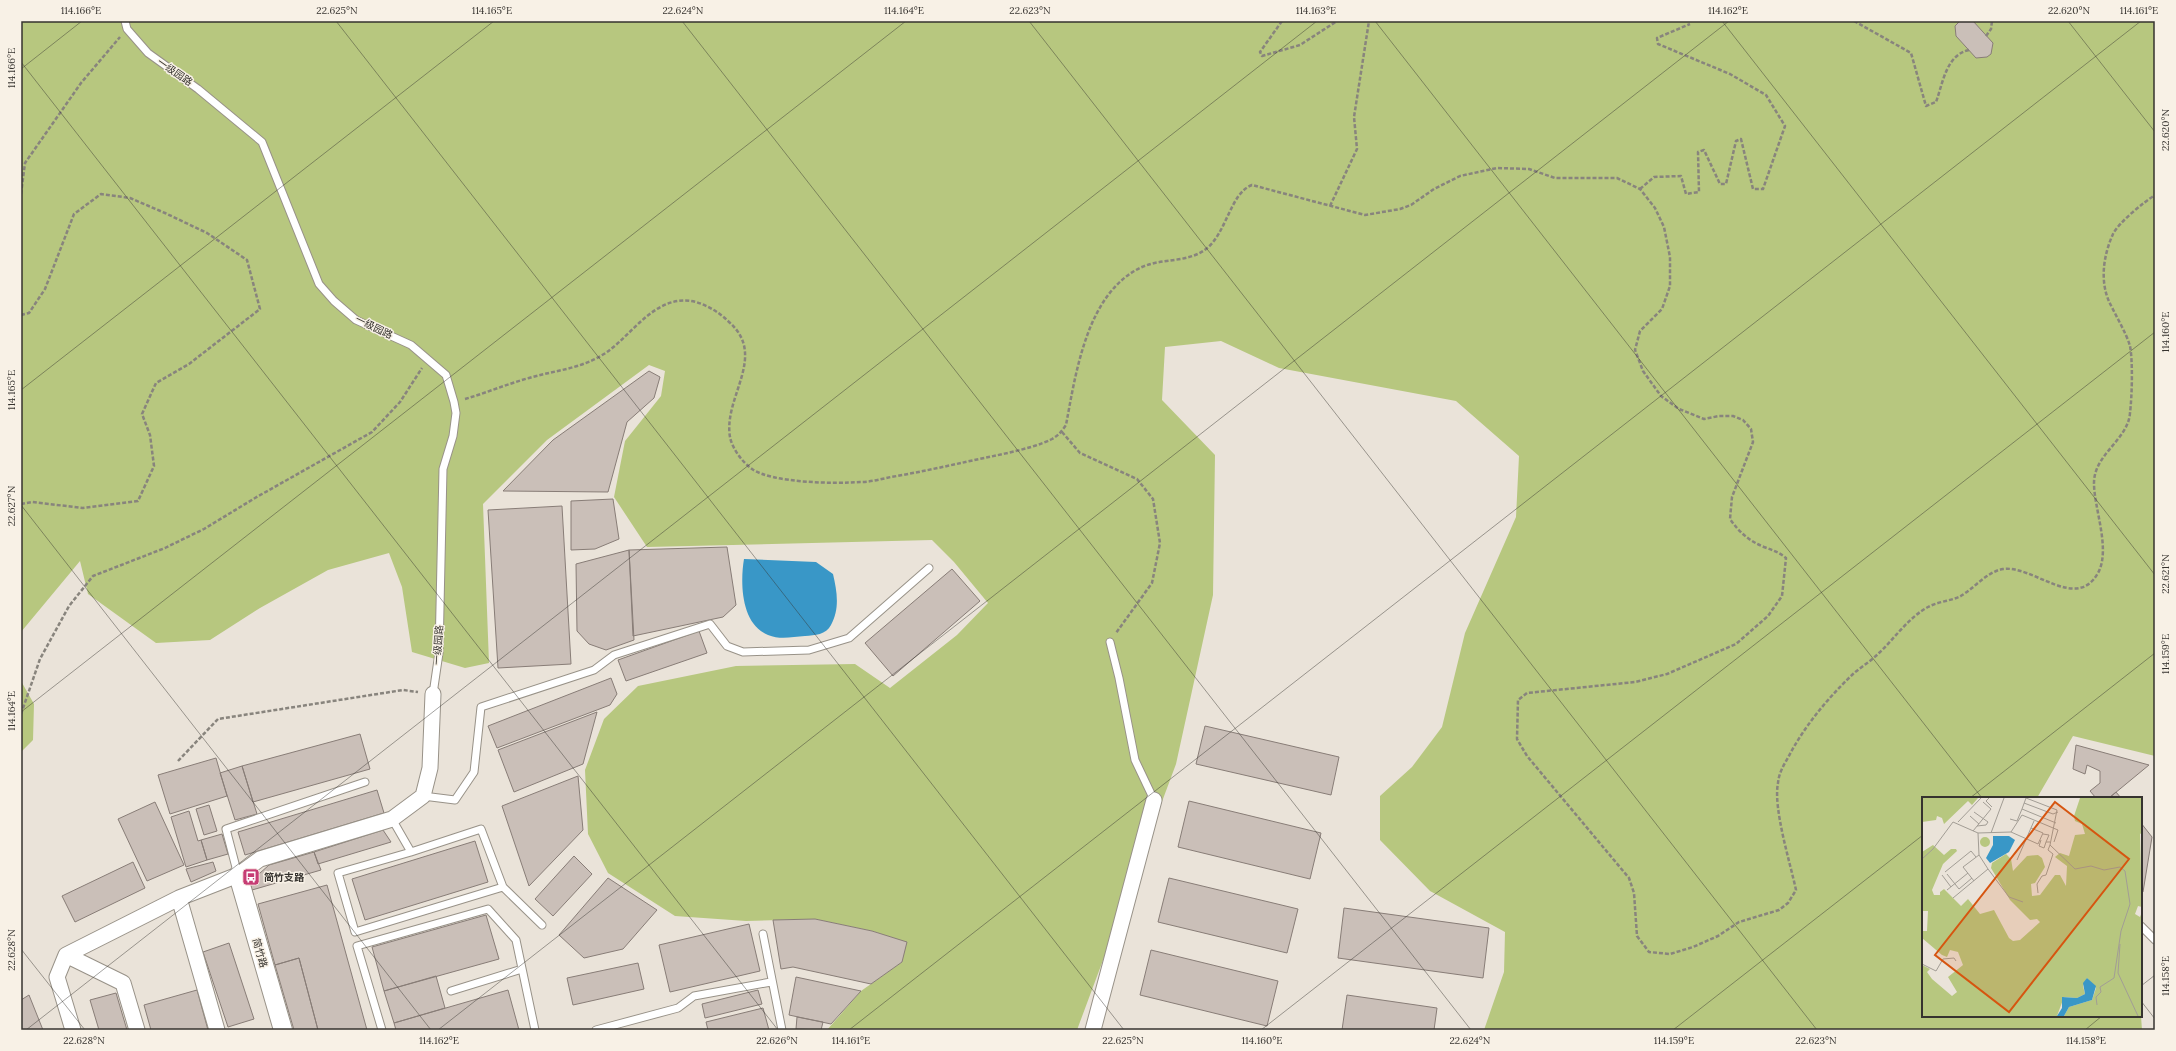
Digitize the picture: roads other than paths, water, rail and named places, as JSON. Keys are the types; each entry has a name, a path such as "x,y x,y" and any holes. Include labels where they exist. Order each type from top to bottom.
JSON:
{"street":[{"path":"73,1030 57,977 66,955 179,898 238,875 260,858 392,820 422,796 430,768 432,694"},
{"path":"1093,1030 1154,800"},
{"name":"简竹路","path":"238,875 283,1030"},
{"path":"179,898 217,1030"},
{"path":"66,955 123,983 137,1030"}],"lane":[{"name":"一级园路","path":"125,21 127,29 148,53 198,89 262,142 319,284 334,301 356,320 412,345 446,375 456,413 453,436 443,469 439,653 432,694"},
{"path":"422,796 455,800 474,772 481,707 594,670 614,654 710,624 727,646 743,652 810,650 850,638 929,568"},
{"path":"1110,642 1119,678 1135,760 1154,800"},
{"path":"238,875 226,829 365,782"},
{"path":"392,820 411,852"},
{"path":"502,887 355,932 338,873 411,852 481,829 502,887 542,925"},
{"path":"382,1030 357,946 488,908 516,940 536,1030"},
{"path":"2142,927 2155,940"},
{"path":"762,934 782,1030"},
{"path":"450,991 522,969"},
{"path":"596,1030 678,1008 694,996 771,982"}],"water":[{"path":"744,559 816,562 833,574 836,587 837,606 834,619 829,628 823,633 816,635 786,638 773,637 759,630 752,622 744,602 742,579"}],"place":[{"name":"简竹支路","path":"251,877"}]}
